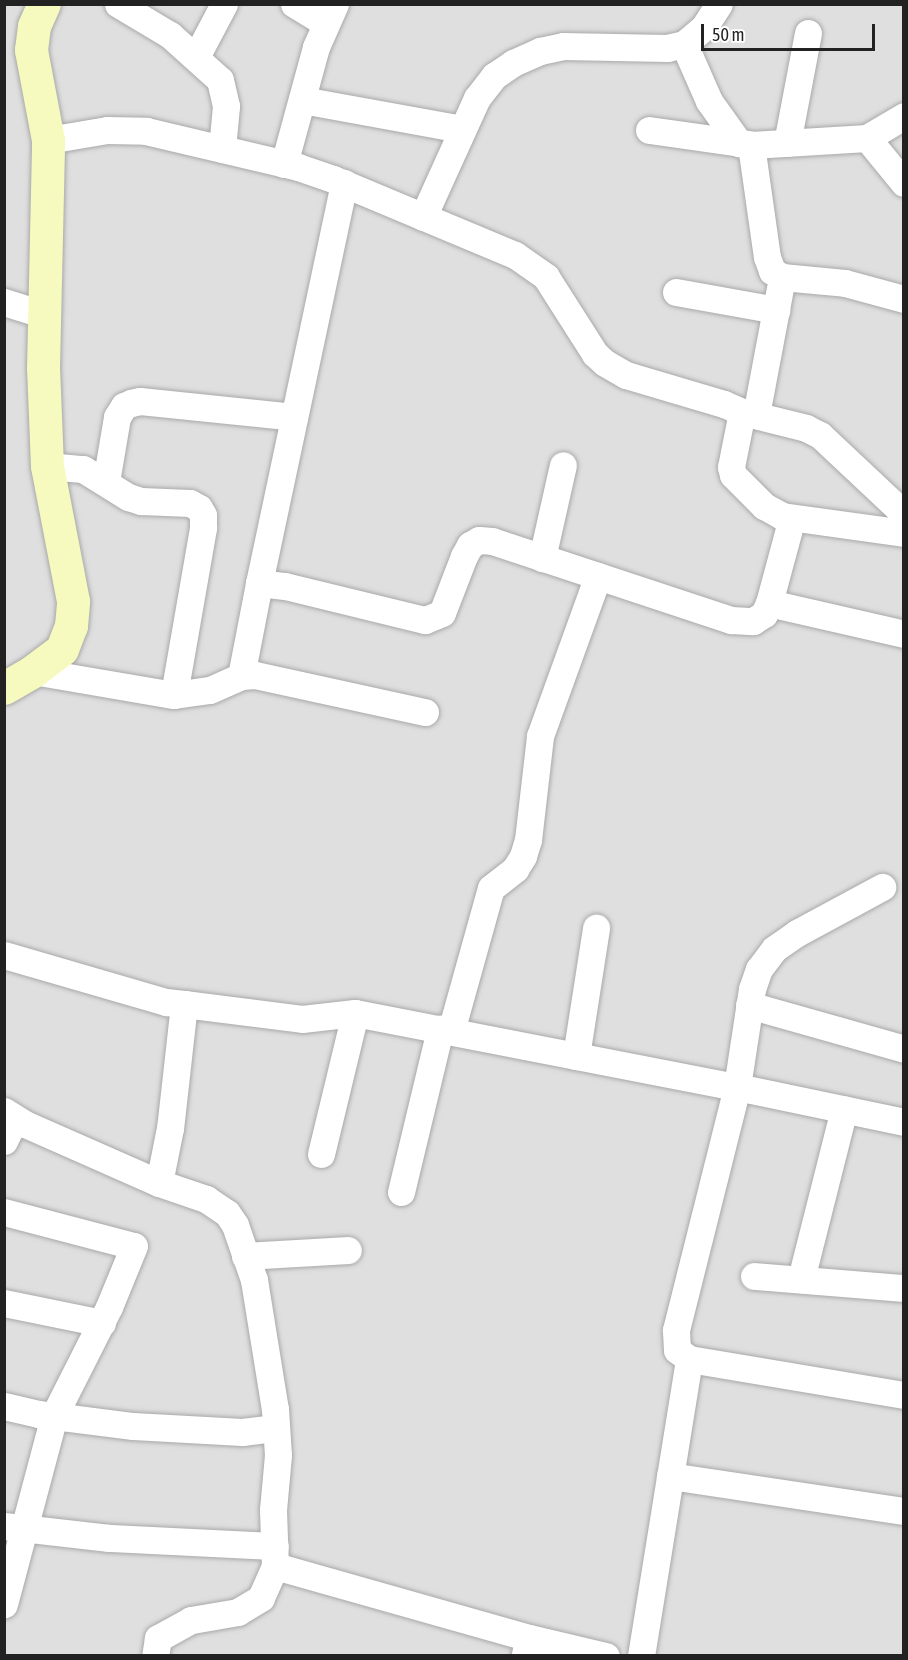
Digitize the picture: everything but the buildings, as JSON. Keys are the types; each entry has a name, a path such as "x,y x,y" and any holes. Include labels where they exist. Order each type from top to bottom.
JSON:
{"street":[{"path":"4,688 33,671 62,649 71,626 73,601 47,466 43,368 48,140 31,50 34,26 44,4"},
{"path":"118,4 170,35 220,80 226,106 222,149"},
{"path":"196,57 224,4"},
{"path":"284,164 330,14 294,4"},
{"path":"423,217 477,98 494,76 513,63 540,51 563,46 667,48 684,44 704,27 719,4"},
{"path":"787,143 808,33"},
{"path":"684,44 709,101 745,144 772,271 782,277 845,283 903,298"},
{"path":"302,100 462,129"},
{"path":"649,129 745,144 787,143 867,138 903,116"},
{"path":"48,140 128,129 146,131 284,164 344,183 515,255 533,266 557,291 595,354 616,370 749,414 807,428 820,435 903,514"},
{"path":"867,138 903,183"},
{"path":"241,676 344,183"},
{"path":"782,277 776,310 749,414 731,459 734,475 773,513 792,518 903,533"},
{"path":"676,292 776,310"},
{"path":"4,302 45,315"},
{"path":"106,482 117,417 124,406 130,403 140,400 294,417"},
{"path":"542,558 562,465"},
{"path":"47,466 83,469 128,497 141,501 190,503 199,508 203,516 174,695"},
{"path":"259,583 285,586 425,620 442,613 470,545 478,540 492,541 731,620 753,621 764,614 769,603 792,518"},
{"path":"401,1192 445,1030 488,896 491,888 515,869 523,856 528,840 540,736 598,576"},
{"path":"769,603 903,634"},
{"path":"33,671 174,695 210,690 241,676 255,675 425,712"},
{"path":"882,887 774,949 759,969 749,1005 736,1087 676,1330 676,1350 689,1359 903,1395"},
{"path":"576,1056 596,928"},
{"path":"4,955 166,1002 302,1019 355,1013 903,1122"},
{"path":"159,1183 170,1128 184,1004"},
{"path":"749,1005 903,1049"},
{"path":"321,1154 355,1013"},
{"path":"801,1279 844,1109"},
{"path":"8,1123 159,1183 206,1199 227,1213 235,1225 254,1280 266,1343 276,1428 278,1455 273,1510 275,1556 261,1598 238,1612 191,1620 158,1638 155,1656"},
{"path":"4,1212 134,1246 102,1323 54,1416 14,1527 4,1604"},
{"path":"245,1256 348,1250"},
{"path":"754,1276 903,1288"},
{"path":"4,1303 102,1323"},
{"path":"641,1656 689,1359"},
{"path":"4,1406 54,1416 133,1426 242,1431 276,1428"},
{"path":"670,1476 903,1511"},
{"path":"14,1527 275,1556 527,1647 606,1656"}],"shaded area":[{"path":"5,5 903,5 903,1655 5,1655"}]}
